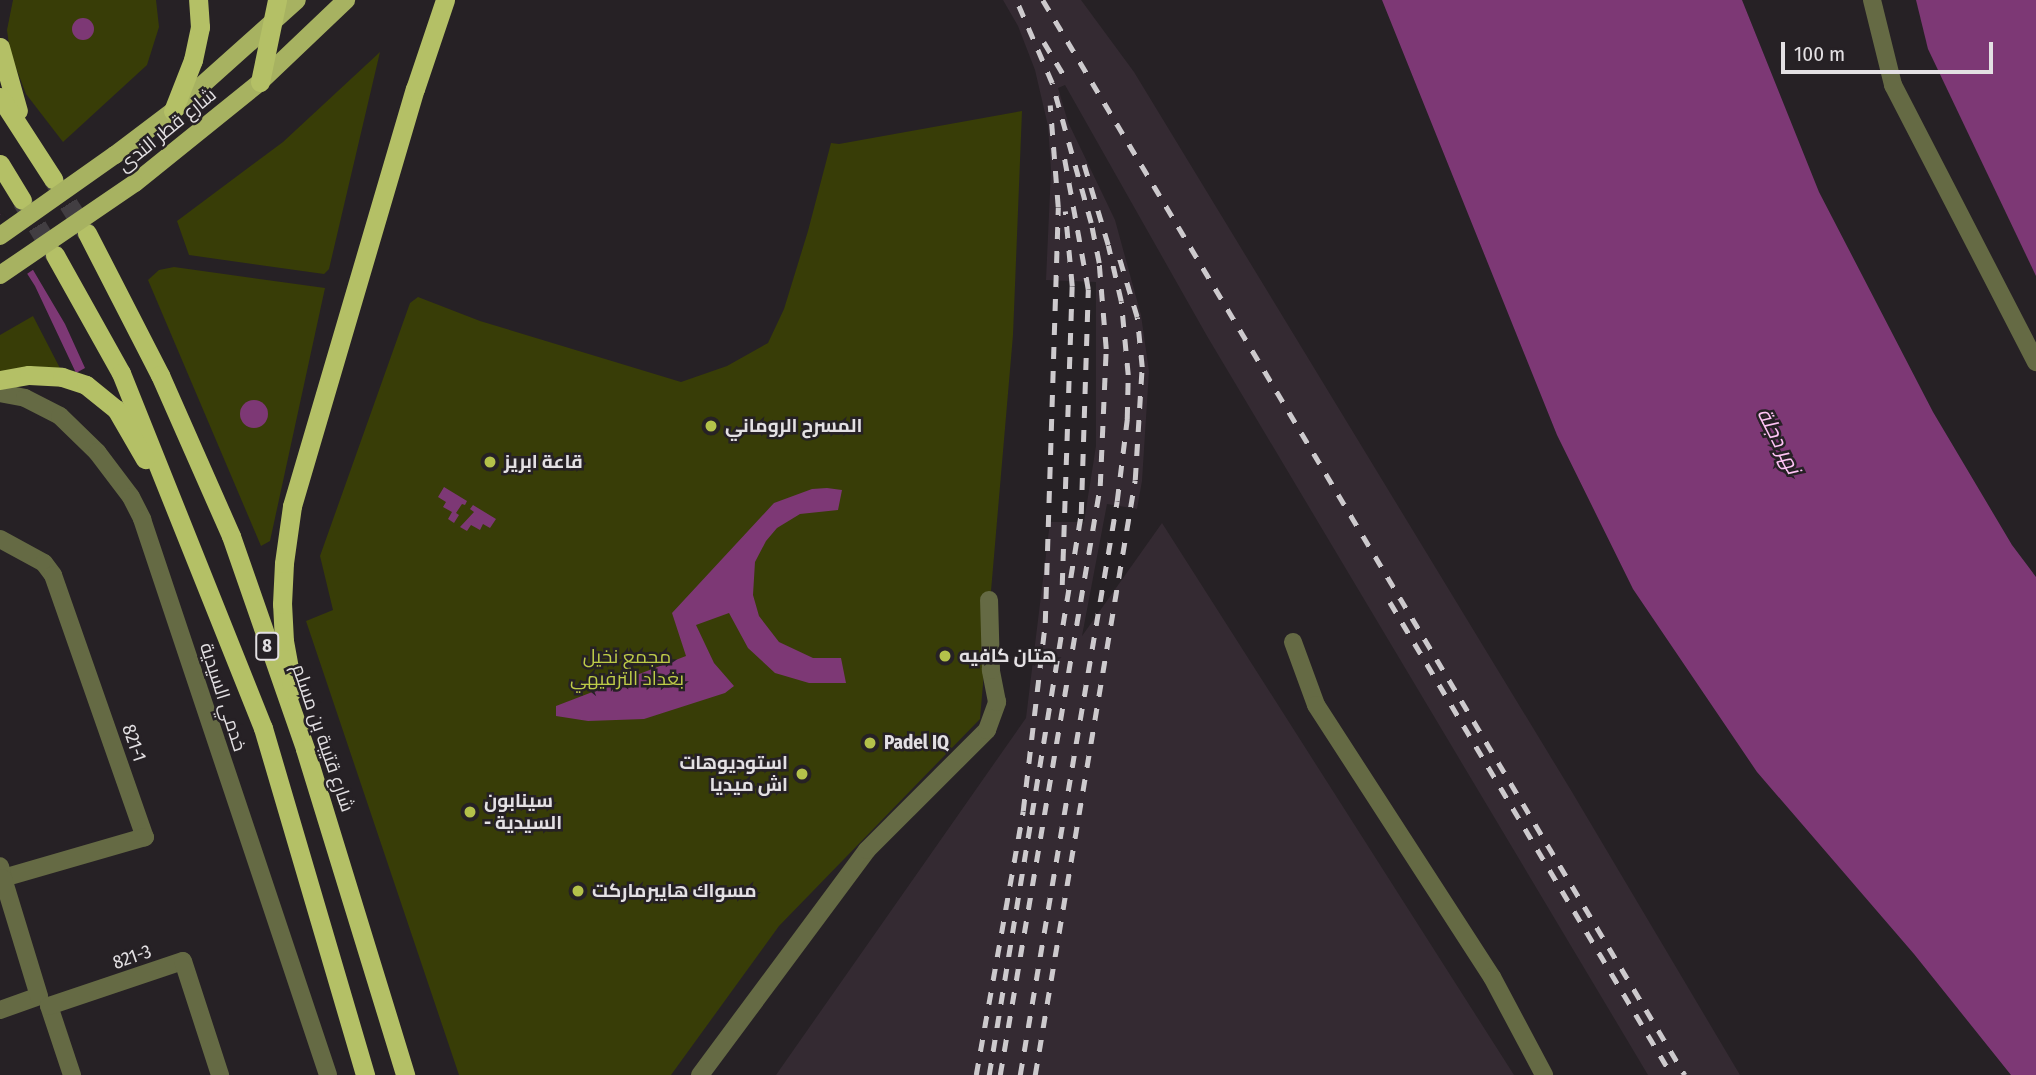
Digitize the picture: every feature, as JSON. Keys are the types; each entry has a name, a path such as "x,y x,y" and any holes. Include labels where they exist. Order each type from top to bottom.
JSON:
{"highway":[{"path":"173,111 193,60 200,27 198,0"},
{"path":"260,82 277,0"},
{"path":"305,749 284,641 282,616 284,563 292,506 415,89 445,0"},
{"path":"0,47 6,75 26,135"},
{"path":"0,97 53,179"},
{"path":"0,164 22,200"},
{"name":"شارع قتيبة بن مسلم","path":"87,233 160,375 231,536 305,749 405,1075"},
{"name":"8","path":"55,255 121,373 263,728 365,1075"},
{"path":"0,380 29,375 62,377 86,385 104,397 116,409 183,527"}],"main road":[{"name":"شارع قطر الندى","path":"0,236 173,111 296,0"},
{"name":"شارع قطر الندى","path":"0,275 135,183 260,82 346,0"}],"street":[{"path":"1872,0 1892,85 2036,362"},
{"name":"خدمي السيدية","path":"0,393 25,398 60,416 97,452 131,497 142,519 328,1075"},
{"name":"821-1","path":"0,539 44,563 53,575 145,837 2,872"},
{"path":"700,1075 867,850 987,730 997,702 991,670 989,600"},
{"path":"1293,642 1316,705 1492,977 1544,1075"},
{"path":"0,1010 39,996 2,872"},
{"name":"821-3","path":"72,1075 49,1006 183,961 220,1075"}],"shaded area":[{"path":"1003,0 1081,0 1134,72 1572,792 1740,1075 1648,1075 1207,336 1065,85 1058,88 1068,122 1115,220 1141,315 1149,371 1142,481 1137,509 1107,504 1082,636 1162,523 1514,1075 776,1075 1026,718 1050,522 1084,522 1096,446 1096,282 1046,280 1051,170 1048,126 1035,70 1018,26"}],"green space":[{"path":"13,0 156,0 159,27 147,65 63,142 26,94 10,52 7,30"},
{"path":"380,52 329,269 324,274 189,255 177,221 283,142"},
{"name":"مجمع نخيل بغداد الترفيهي","path":"1022,111 1013,335 980,719 779,926 671,1075 459,1075 306,621 333,610 320,556 410,303 418,297 480,321 681,382 727,366 768,343 784,309 831,143 839,144"},
{"path":"174,267 325,288 270,541 261,546 148,280 159,270"},
{"path":"33,316 63,374 0,375 0,335"}],"water":[{"name":"نهر دجلة","path":"1382,0 1742,0 1819,192 1933,412 2012,545 2036,577 2036,1075 2011,1075 1914,954 1757,772 1633,589 1557,435"},
{"path":"1916,0 2036,0 2036,276 1928,49"},
{"path":"79,18 87,18 94,25 94,33 87,40 79,40 72,33 72,25"},
{"path":"0,214 65,324 85,368 76,373 35,286 0,231"},
{"path":"254,400 264,404 268,414 264,424 254,428 244,424 240,414 244,404"},
{"path":"444,487 467,501 456,513 459,515 454,523 448,519 452,512 443,507 446,502 438,497"},
{"path":"812,489 842,490 838,510 800,514 777,528 766,541 755,562 753,595 759,616 779,642 813,658 841,658 846,683 809,683 775,673 748,648 729,613 696,625 714,663 734,686 725,693 644,719 588,721 556,716 556,706 686,656 672,613 774,503"},
{"path":"473,505 496,519 490,528 483,524 480,530 471,525 467,531 460,527 474,512 470,509"}],"pier":[{"path":"3,213 37,267 24,276 0,237 0,215"}],"tunnel":[{"path":"53,179 87,233"},
{"path":"22,201 55,255"}],"railway":[{"path":"1000,1075 1100,486 1106,349 1099,263 1091,223 1052,83 1016,0"},
{"path":"1043,0 1685,1075"},
{"path":"1044,42 1063,74"},
{"path":"976,1075 1023,811 1045,623 1058,207 1050,105"},
{"path":"989,1075 1081,514 1088,289 1064,157"},
{"path":"1020,1075 1117,501 1127,419 1128,375 1121,301 1108,245 1084,165"},
{"path":"1062,585 1072,286 1065,211"},
{"path":"1035,1075 1135,480 1142,367 1137,317 1118,254"},
{"path":"1390,602 1672,1075"}],"place":[{"name":"المسرح الروماني","path":"711,426"},
{"name":"قاعة ابريز","path":"490,462"},
{"name":"هتان كافيه","path":"945,656"},
{"name":"Padel IQ","path":"870,743"},
{"name":"استوديوهات اش ميديا","path":"802,774"},
{"name":"سينابون - السيدية","path":"470,812"},
{"name":"مسواك هايبرماركت","path":"578,891"}]}
